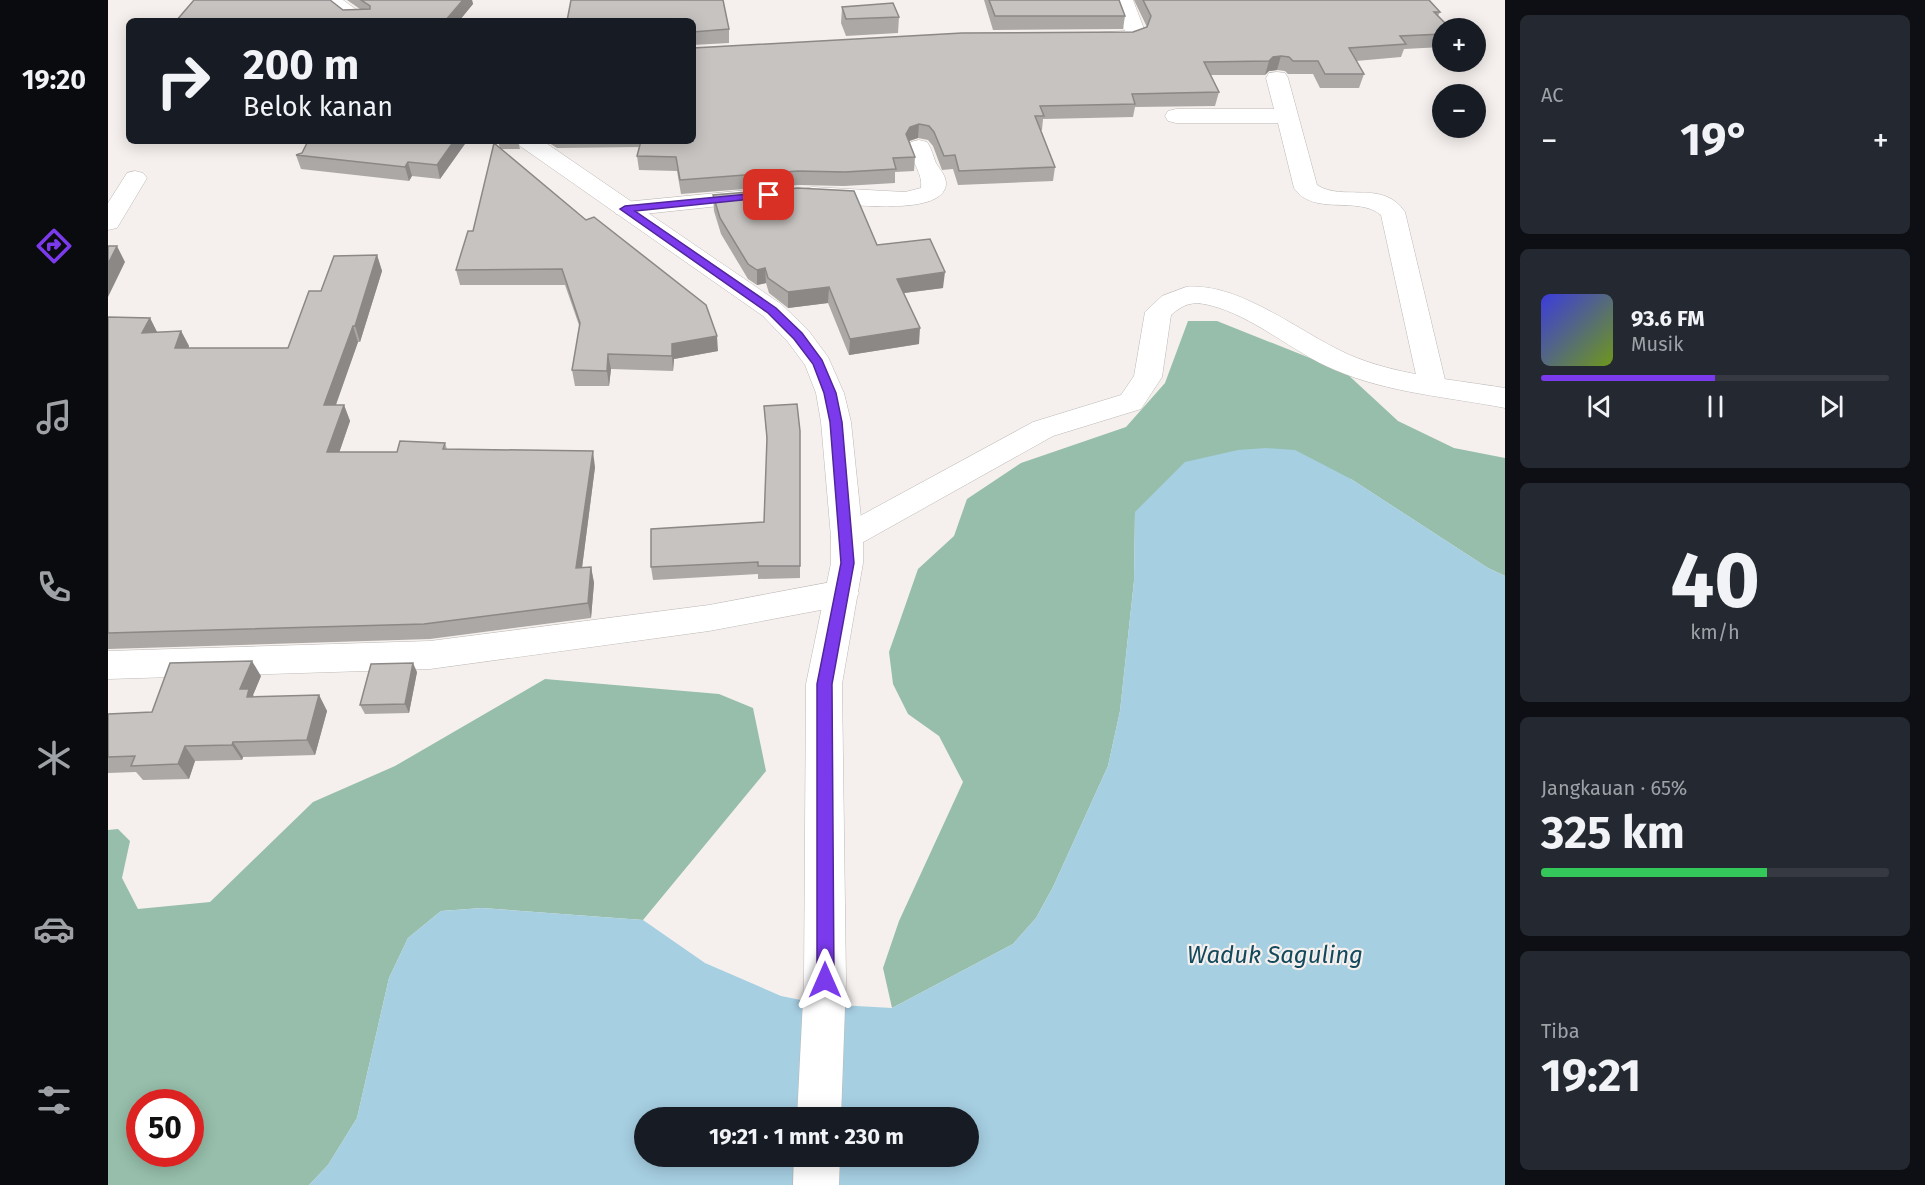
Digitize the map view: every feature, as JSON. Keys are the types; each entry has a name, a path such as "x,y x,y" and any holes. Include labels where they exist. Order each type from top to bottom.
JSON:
{"street":[{"path":"330,0 357,18"},
{"path":"1079,37 1135,36 1136,29 1123,0"},
{"path":"1277,78 1306,188 1320,195 1374,199 1393,212 1432,384"},
{"path":"1176,116 1287,116"},
{"path":"532,144 772,310 798,336 818,363 830,393 836,422 847,537 847,563 824,684 825,980 819,1107"},
{"path":"625,209 784,194 905,200 921,197 930,193 934,186 933,176 919,147"},
{"path":"108,222 135,178"},
{"path":"847,537 1043,429 1131,402 1148,377 1158,312 1174,298 1197,295 1228,304 1250,313 1311,349 1347,365 1383,376 1505,398"},
{"path":"108,665 430,655 709,618 842,593"},
{"path":"816,1185 817,1167"}],"green space":[{"path":"1188,321 1217,321 1345,372 1398,421 1454,448 1505,458 1505,576 1488,568 1351,479 1135,512 1134,581 1120,711 1108,766 1053,887 1036,918 1013,944 892,1008 883,968 899,921 963,782 939,736 908,714 893,684 889,652 918,569 954,536 967,499 1021,463 1126,427 1165,383"},
{"path":"545,679 719,694 753,708 766,771 643,920 482,908 441,911 408,938 389,978 357,1118 328,1165 309,1185 108,1185 108,830 118,829 130,841 122,878 138,909 210,902 313,802 395,766"}],"water":[{"name":"Waduk Saguling","path":"1266,448 1295,450 1351,479 1488,568 1505,576 1505,1185 309,1185 328,1165 357,1118 389,978 408,938 441,911 482,908 643,920 705,963 781,996 821,1004 892,1008 1013,944 1036,918 1053,887 1108,766 1120,711 1134,581 1135,512 1185,462 1238,450"}],"building":[{"path":"194,0 330,0 343,10 370,9 370,6 361,0 463,0 448,18 179,18"},
{"path":"571,0 723,0 729,29 696,32 696,18 568,18"},
{"path":"989,0 1119,0 1125,16 995,16"},
{"path":"1143,0 1429,0 1440,12 1434,12 1440,18 1432,18 1432,35 1400,36 1406,44 1349,48 1364,74 1325,74 1318,61 1293,61 1289,57 1281,56 1273,57 1269,61 1204,62 1219,92 1132,94 1135,104 1040,106 1044,116 1035,116 1055,167 959,171 955,155 944,156 934,132 929,126 919,124 910,127 906,134 915,157 893,158 896,169 845,172 798,171 680,180 676,157 637,156 640,144 696,144 696,48 962,33 1133,32 1147,27 1151,16"},
{"path":"893,3 899,17 846,19 842,7"},
{"path":"306,144 452,144 437,165 408,162 405,167 296,155 302,153"},
{"path":"495,144 586,220 594,217 706,305 717,336 672,344 672,356 608,354 607,371 572,370 580,323 562,269 456,270 468,231 473,231"},
{"path":"798,188 854,191 877,245 930,239 945,272 897,279 920,328 850,339 829,287 788,292 768,278 765,268 757,270 748,264 720,218 713,195"},
{"path":"108,246 117,246 108,264"},
{"path":"377,255 355,326 353,326 324,405 344,405 327,452 397,452 400,441 445,443 443,449 593,451 576,568 591,567 588,603 424,624 108,633 108,317 150,318 142,333 181,331 175,348 288,348 309,291 321,291 334,256"},
{"path":"797,404 800,431 800,566 758,566 758,562 651,567 651,529 764,522 767,438 764,406"},
{"path":"252,661 240,689 249,689 247,697 319,695 307,740 185,746 178,764 131,766 135,756 108,757 108,714 152,712 170,663"},
{"path":"413,663 405,704 360,705 371,664"}],"route":[{"path":"769,195 625,209 772,310 798,336 818,363 830,393 836,422 847,537 847,563 824,684 825,980"}]}
